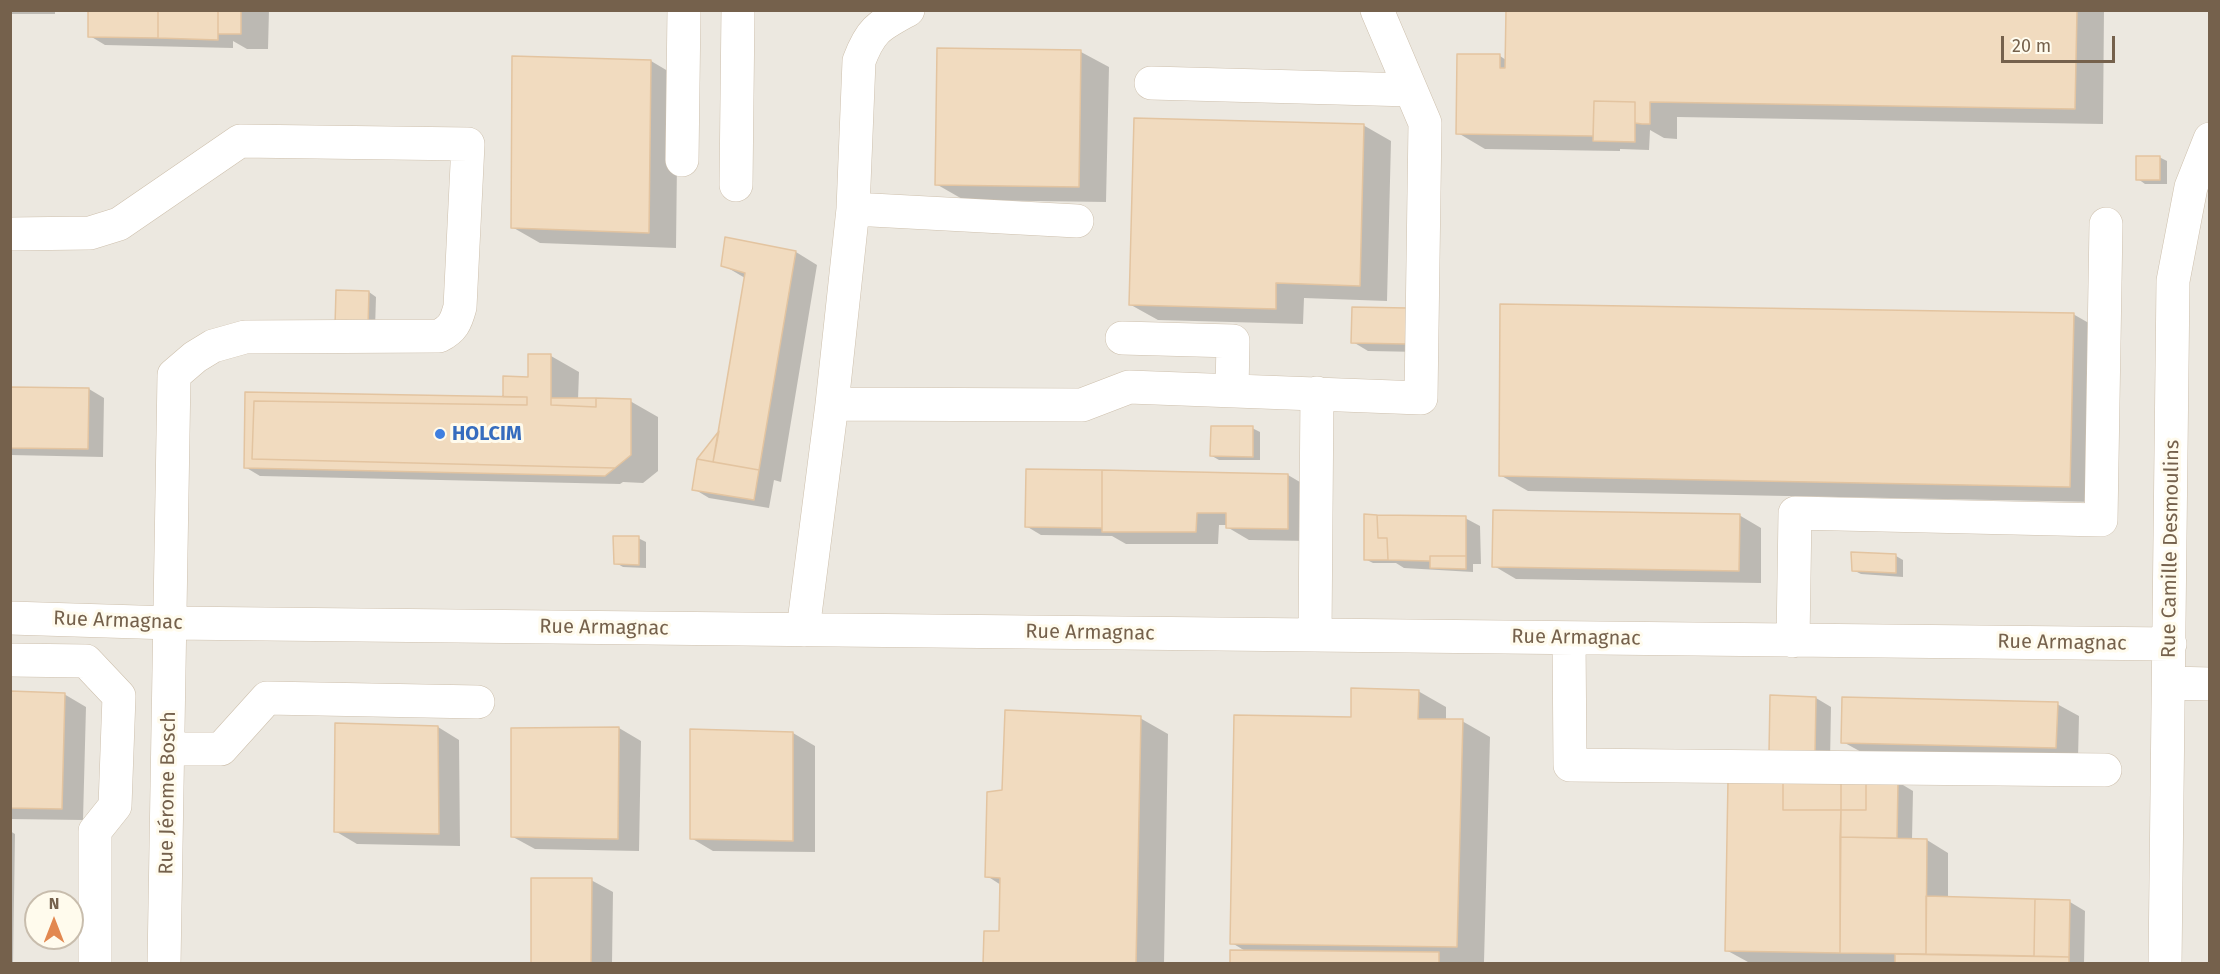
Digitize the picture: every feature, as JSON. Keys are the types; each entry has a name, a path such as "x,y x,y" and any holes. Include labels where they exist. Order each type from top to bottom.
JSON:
{"street":[{"path":"682,159 684,10"},
{"path":"736,185 738,10"},
{"path":"802,630 853,209 859,61 867,39 884,23 908,10"},
{"path":"831,404 1082,405 1129,387 1421,399 1425,123 1377,10"},
{"path":"1151,83 1411,90"},
{"name":"Rue Camille Desmoulins","path":"2164,963 2173,281 2191,187 2210,139"},
{"name":"Rue Jérome Bosch","path":"10,234 90,233 119,224 240,141 468,144 460,307 456,322 450,331 439,336 245,337 213,346 195,357 174,375 164,963"},
{"path":"853,209 1077,221"},
{"path":"1793,641 1795,513 2101,520 2106,224"},
{"path":"1122,338 1233,341 1232,391"},
{"path":"1315,635 1317,393"},
{"name":"Rue Armagnac","path":"10,618 171,623 2170,644"},
{"path":"1569,638 1570,765 2105,770"},
{"path":"10,660 86,661 119,696 115,806 95,831 95,963"},
{"path":"2169,683 2210,684"},
{"path":"169,749 221,749 267,699 478,702"}],"shaded area":[{"path":"10,11 2209,11 2209,963 11,963"}],"building":[{"path":"88,10 158,10 158,38 88,37"},
{"path":"158,10 218,10 218,40 158,38"},
{"path":"218,10 241,10 241,34 218,34"},
{"path":"1506,10 2077,10 2075,109 1650,102 1650,124 1642,124 1635,123 1635,102 1594,101 1593,136 1456,134 1457,54 1500,54 1500,68 1505,68"},
{"path":"937,48 1081,50 1079,187 935,185"},
{"path":"512,56 651,60 649,233 511,228"},
{"path":"1594,101 1635,102 1635,142 1593,141"},
{"path":"1134,118 1364,124 1360,286 1276,283 1276,309 1129,305"},
{"path":"2136,156 2160,156 2160,180 2136,180"},
{"path":"725,237 796,251 759,470 713,462 745,273 721,266"},
{"path":"336,290 369,291 368,326 335,326"},
{"path":"1500,304 2074,313 2070,487 1499,476"},
{"path":"1352,307 1407,308 1406,344 1351,343"},
{"path":"528,354 551,354 551,405 596,407 596,398 631,399 631,455 615,468 252,459 254,401 527,405 527,397 503,397 503,376 528,377"},
{"path":"10,387 89,388 88,449 10,448"},
{"path":"245,392 527,397 527,405 254,401 252,459 615,468 605,476 244,468"},
{"path":"551,398 596,398 596,407 551,405"},
{"path":"1211,426 1253,426 1253,457 1210,456"},
{"path":"719,431 713,462 697,459"},
{"path":"697,459 759,470 754,500 692,490"},
{"path":"1026,469 1102,470 1102,528 1025,527"},
{"path":"1102,470 1288,474 1288,529 1226,528 1226,513 1197,513 1196,532 1102,532"},
{"path":"1493,510 1740,514 1739,571 1492,567"},
{"path":"1364,514 1377,515 1378,538 1387,538 1388,560 1364,560"},
{"path":"1377,515 1466,516 1466,556 1430,556 1430,561 1388,560 1387,538 1378,538"},
{"path":"613,536 639,536 639,565 614,564"},
{"path":"1851,552 1896,554 1896,573 1852,571"},
{"path":"1430,556 1466,556 1466,569 1430,568"},
{"path":"1351,688 1419,690 1418,719 1463,719 1457,947 1230,944 1234,715 1351,717"},
{"path":"10,691 65,693 62,809 10,808"},
{"path":"1770,695 1816,697 1815,754 1769,753"},
{"path":"1842,697 2058,702 2056,748 1841,743"},
{"path":"1005,710 1141,716 1136,964 983,964 984,931 999,931 1000,878 985,877 987,792 1002,790"},
{"path":"335,723 438,726 439,834 334,832"},
{"path":"619,727 618,839 511,837 511,728"},
{"path":"690,729 793,732 793,841 690,839"},
{"path":"1783,779 1841,780 1841,810 1783,810"},
{"path":"1783,779 1783,810 1841,810 1840,953 1725,951 1728,780"},
{"path":"1841,780 1866,780 1866,810 1841,810"},
{"path":"1866,780 1898,781 1897,838 1840,837 1841,810 1866,810"},
{"path":"1840,837 1927,839 1926,954 1840,953"},
{"path":"531,878 592,878 591,964 531,964"},
{"path":"1926,896 2035,899 2034,956 1926,954"},
{"path":"2035,899 2070,900 2069,957 2034,956"},
{"path":"1230,950 1439,952 1439,964 1230,964"},
{"path":"1895,954 2069,957 2069,964 1895,964"}],"place":[{"name":"HOLCIM","path":"440,434"}]}
